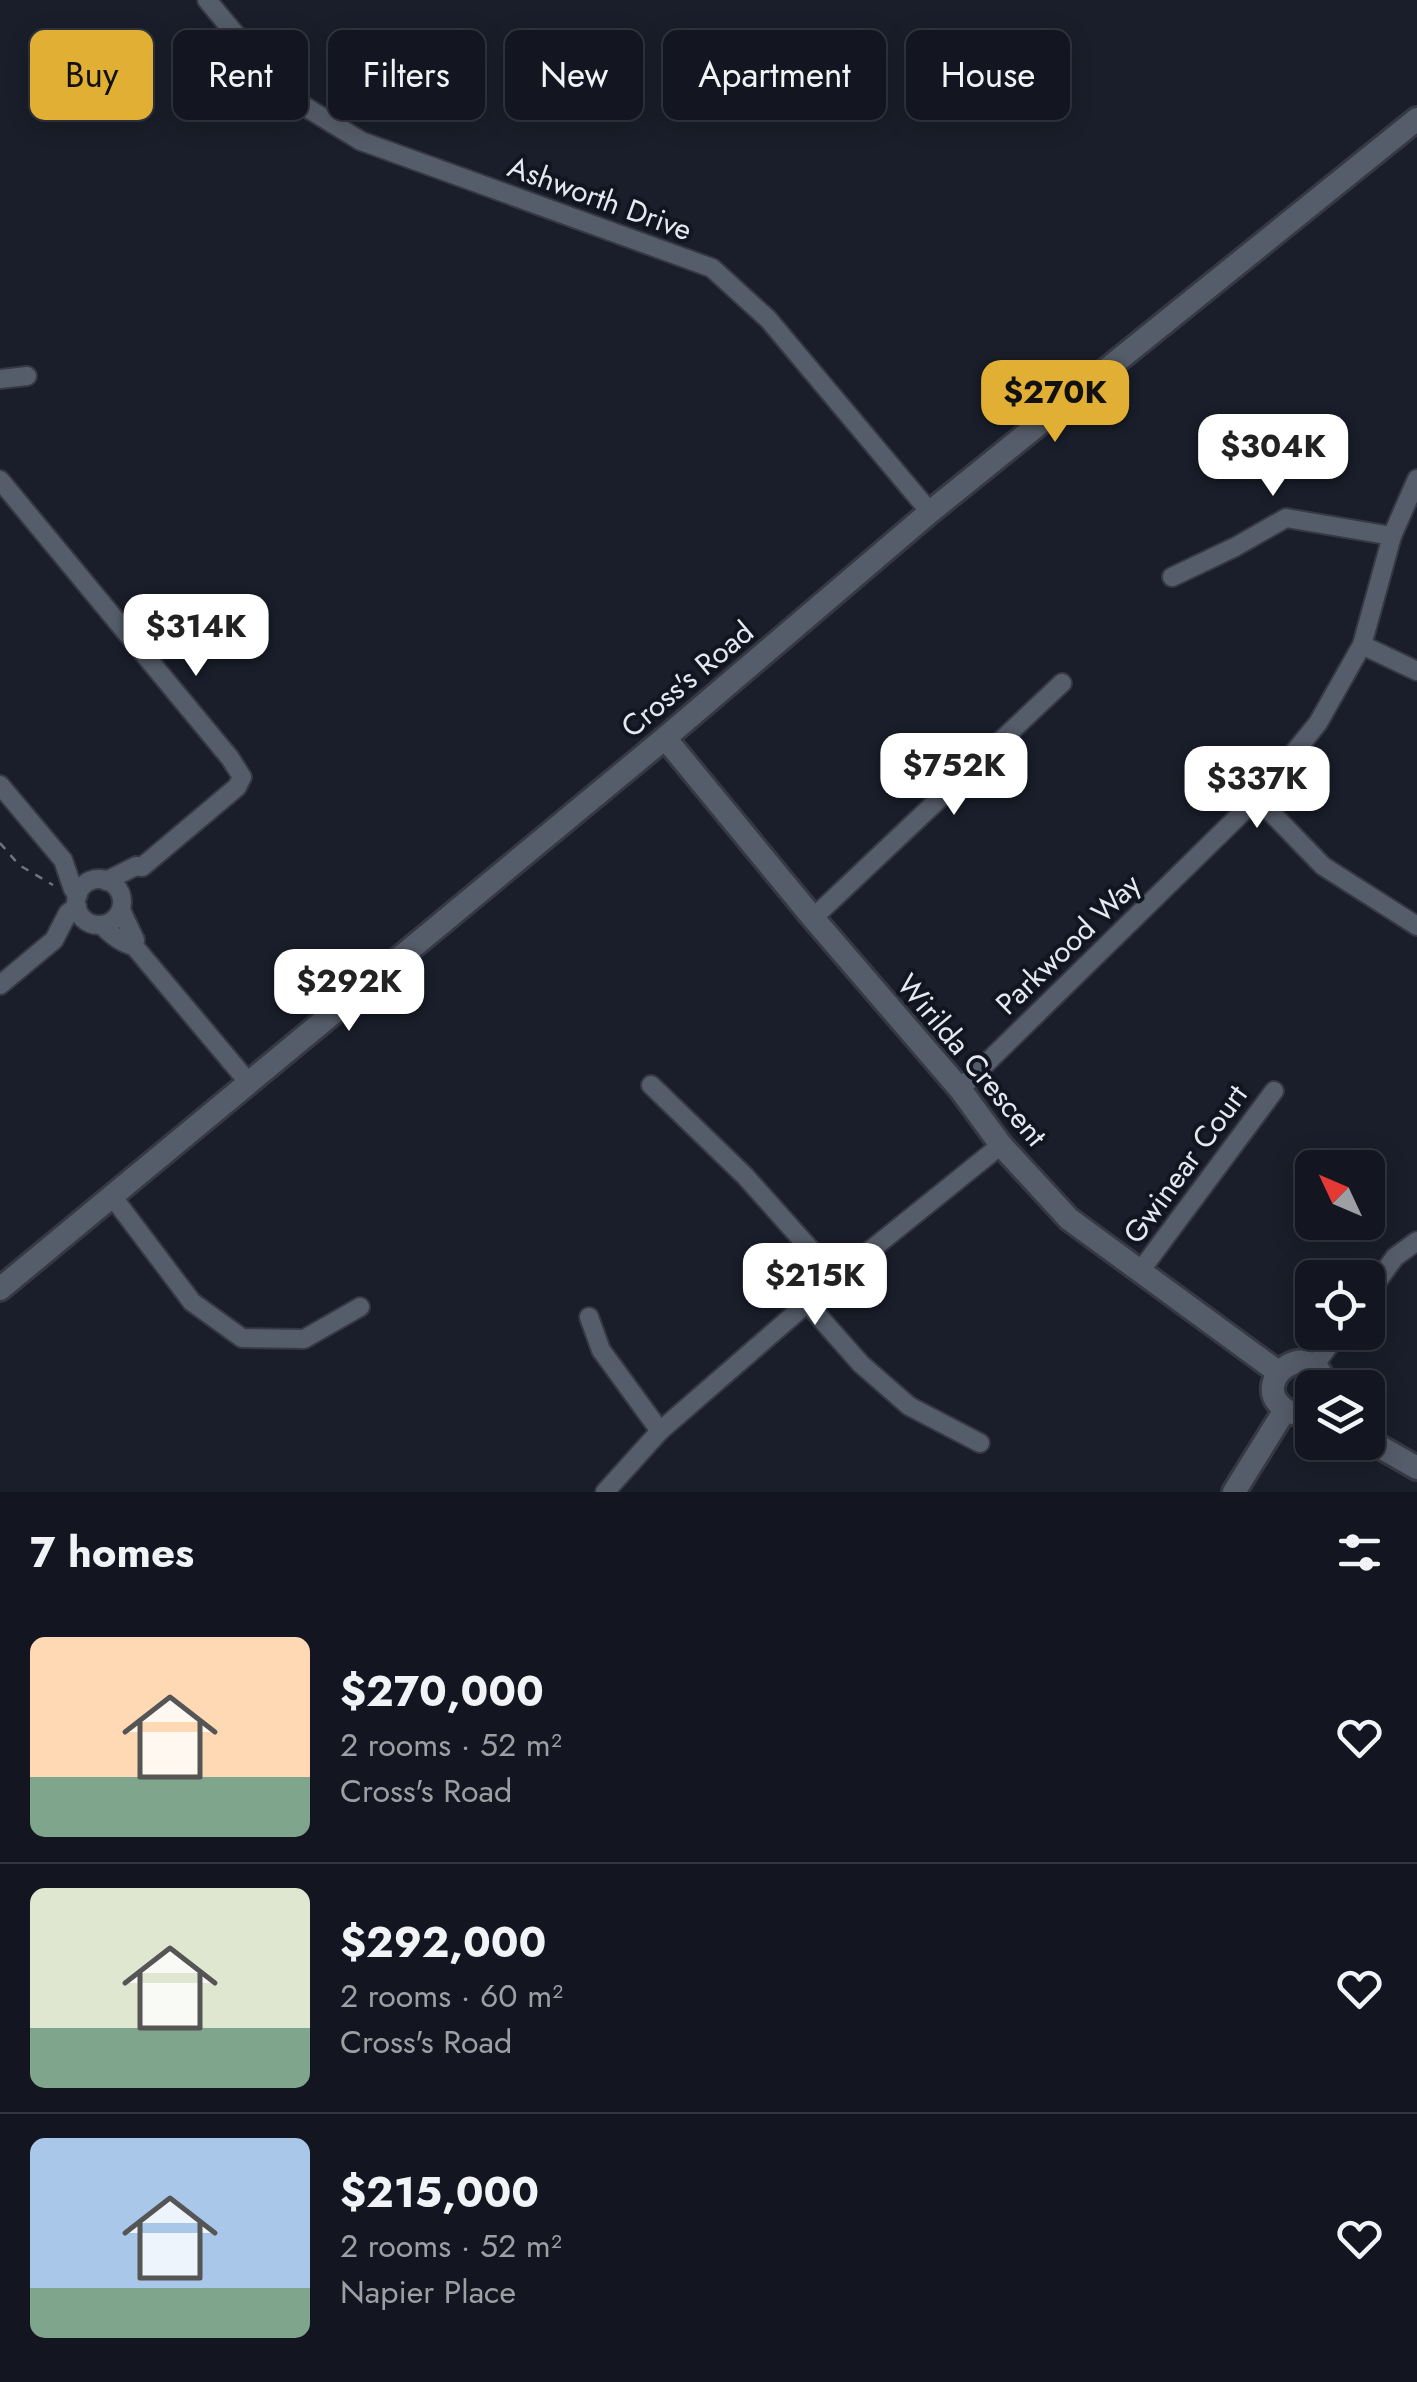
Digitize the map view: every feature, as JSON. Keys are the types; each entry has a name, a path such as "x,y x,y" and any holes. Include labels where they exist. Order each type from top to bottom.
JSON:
{"street":[{"name":"Ashworth Drive","path":"207,0 286,95 361,141 712,268 768,319 930,512"},
{"name":"Cross's Road","path":"0,1289 665,738 930,512 1417,119"},
{"path":"0,378 27,376"},
{"name":"Parkwood Way","path":"960,1089 1257,798 1318,723 1362,644 1392,536 1417,479"},
{"path":"0,480 242,777 237,787 142,866 113,920 54,940 0,985"},
{"path":"1172,578 1286,518 1392,536"},
{"path":"1362,644 1417,671"},
{"path":"813,918 1062,684"},
{"name":"Wirilda Crescent","path":"665,738 960,1089 1001,1145 1069,1219 1278,1372"},
{"path":"0,784 63,860 81,916 134,946 249,1083"},
{"path":"1257,798 1323,866 1417,926"},
{"path":"63,860 116,887 134,946"},
{"path":"54,940 84,885 142,866"},
{"path":"651,1085 745,1176 836,1278"},
{"name":"Gwinear Court","path":"1141,1270 1274,1091"},
{"path":"605,1492 660,1432 836,1278 1001,1145"},
{"path":"112,1196 192,1302 242,1338 304,1339 360,1306"},
{"path":"1385,1270 1395,1256 1417,1242"},
{"path":"807,1304 861,1364 909,1406 980,1443"},
{"path":"589,1317 601,1350 660,1432"},
{"path":"1314,1366 1326,1350"},
{"path":"1295,1414 1277,1402 1274,1382 1278,1372 1291,1363 1307,1362 1319,1370"},
{"path":"1234,1492 1284,1410"},
{"path":"1385,1450 1417,1468"}],"path":[{"path":"0,843 19,865 56,887"}]}
